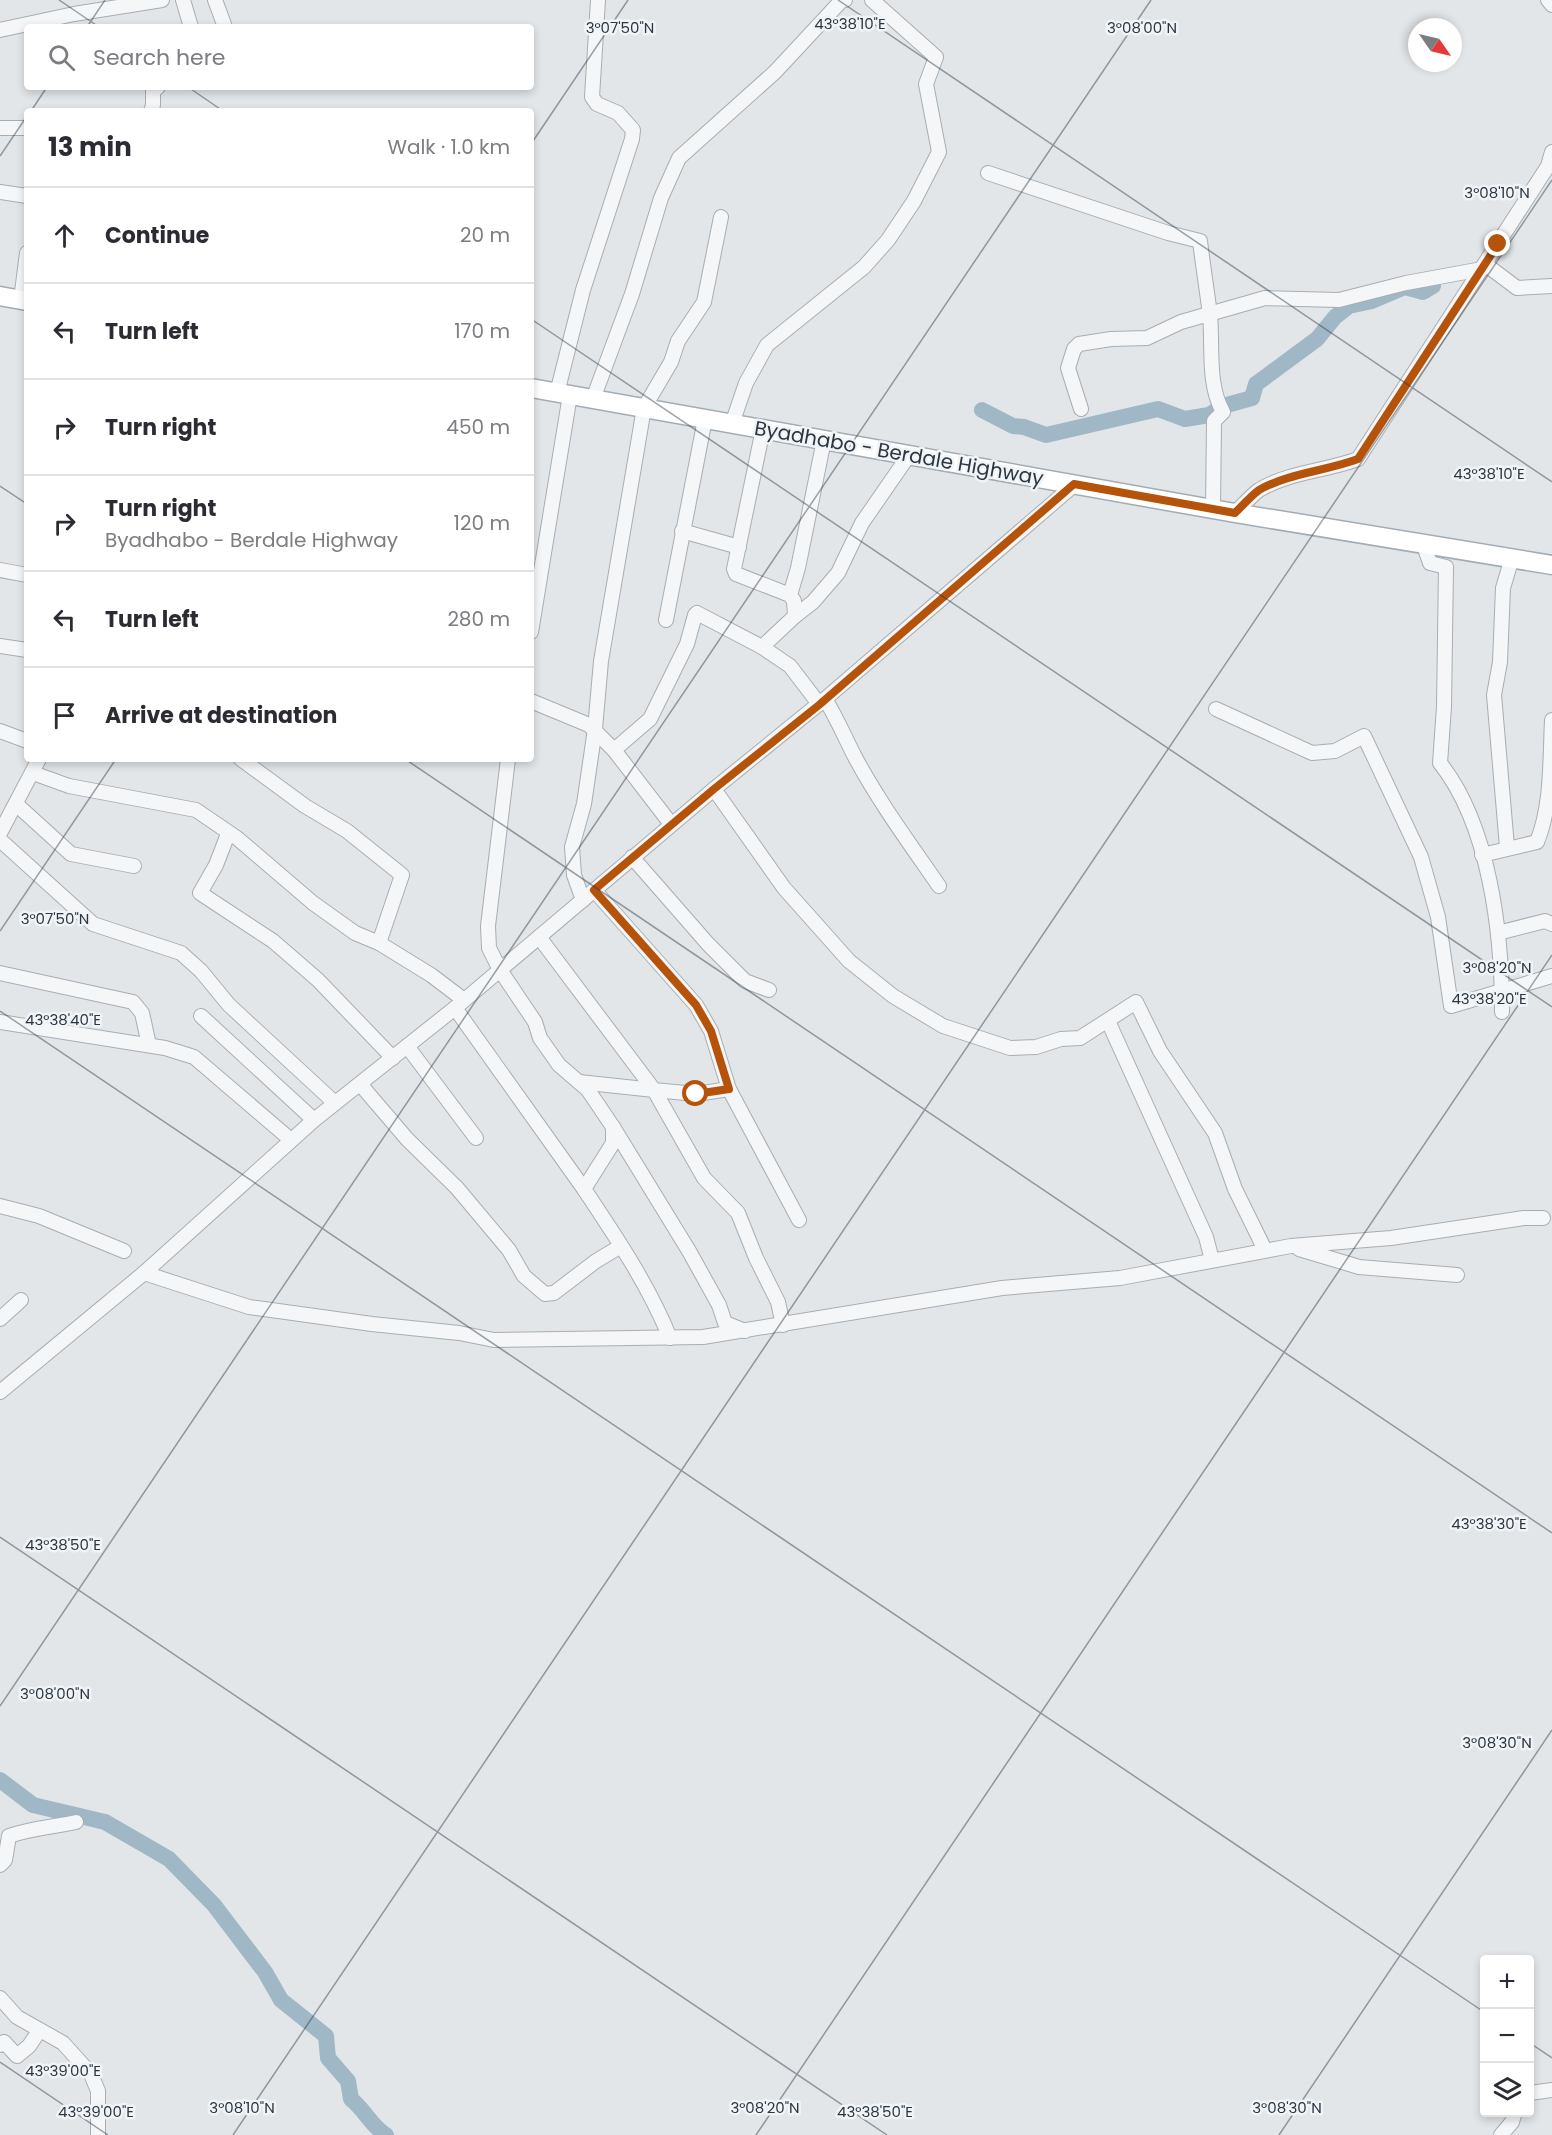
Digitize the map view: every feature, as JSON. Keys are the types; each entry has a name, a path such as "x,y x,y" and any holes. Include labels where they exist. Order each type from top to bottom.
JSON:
{"main road":[{"path":"0,296 24,300"},
{"name":"Byadhabo - Berdale Highway","path":"534,389 1235,513 1552,565"}],"street":[{"path":"28,24 162,0"},
{"path":"183,0 190,24"},
{"path":"215,0 224,24"},
{"path":"534,596 582,290 633,130 618,113 597,104 592,97 598,0"},
{"path":"593,399 632,294 661,198 679,158 775,72 842,0 845,0"},
{"path":"732,423 746,382 767,345 864,267 888,240 914,201 939,152 926,84 936,57 872,0"},
{"path":"1548,0 1552,5"},
{"path":"0,30 24,25"},
{"path":"152,108 155,90"},
{"path":"0,128 24,128"},
{"path":"1235,513 1257,491 1280,480 1334,468 1358,459 1550,167 1552,152"},
{"path":"988,173 1168,233 1200,241 1210,316 1213,370 1220,407 1214,420 1213,508"},
{"path":"0,192 24,196"},
{"path":"583,900 574,875 572,847 584,804 595,729 601,661 644,408 671,362 678,341 704,302 721,217"},
{"path":"1081,409 1068,368 1074,349 1079,344 1111,339 1147,338 1167,327 1266,298 1338,300 1483,267 1517,288 1552,286"},
{"path":"666,620 705,419"},
{"path":"763,429 734,569 736,574 790,595 794,601 795,616"},
{"path":"790,595 798,568 824,440"},
{"path":"762,647 813,602 838,573 861,523 909,455"},
{"path":"0,1392 144,1273 314,1120 460,1004 671,824 822,702 1074,484"},
{"path":"682,531 739,547"},
{"path":"1423,543 1430,563 1446,567 1444,707 1440,763 1451,777 1491,884 1498,933 1502,1012"},
{"path":"1507,847 1494,695 1500,662 1503,588 1512,558"},
{"path":"0,570 24,574"},
{"path":"614,750 650,719 687,644 694,615 697,613 727,627 790,666 822,702 888,812 939,886"},
{"path":"0,646 24,650"},
{"path":"534,702 595,729 671,824"},
{"path":"1216,709 1312,753 1335,752 1364,736 1421,857 1438,917 1451,1006 1552,976"},
{"path":"1482,855 1507,847 1537,842 1544,828 1549,797 1552,720"},
{"path":"0,731 24,740"},
{"path":"0,833 38,762"},
{"path":"244,762 305,806 347,831 402,875 379,943"},
{"path":"508,762 488,926 489,948 500,970 536,1022 540,1038 559,1065 588,1090 613,1127 679,1234 719,1305 725,1323 745,1331"},
{"path":"33,773 69,786 196,810 313,903 355,933 379,943 431,975 460,1004 584,1189 656,1304 670,1338"},
{"path":"714,789 784,888 849,961 893,996 943,1026 1010,1048 1036,1047 1061,1039 1080,1038 1136,1002 1161,1051 1215,1133 1235,1190 1264,1250"},
{"path":"16,804 72,854 134,866"},
{"path":"228,834 216,865 200,892 273,940 318,980 393,1058"},
{"path":"0,840 93,924 181,953 201,970 229,1005 335,1103"},
{"path":"632,857 708,944 745,981 769,990"},
{"path":"594,890 696,1005 711,1031 729,1089 799,1220"},
{"path":"1498,933 1545,921 1552,924"},
{"path":"539,937 654,1090 704,1178 738,1213 778,1302 783,1324"},
{"path":"0,973 133,1002 142,1013 149,1045"},
{"path":"201,1016 314,1120"},
{"path":"1108,1021 1206,1237 1212,1260"},
{"path":"0,1022 149,1045 194,1057 291,1140"},
{"path":"407,1046 450,1100 476,1138"},
{"path":"579,1082 696,1094 729,1089"},
{"path":"360,1084 407,1139 458,1188 509,1250 524,1276 545,1294 554,1293 596,1260 621,1246"},
{"path":"584,1189 613,1143 613,1127"},
{"path":"0,1206 39,1216 124,1251"},
{"path":"144,1273 249,1307 459,1333 494,1340 703,1337 1002,1288 1120,1278 1291,1246 1391,1238 1524,1218 1543,1218"},
{"path":"1291,1246 1359,1267 1457,1275"},
{"path":"0,1319 21,1300"},
{"path":"0,1865 5,1860 9,1836 29,1828 76,1822"},
{"path":"0,1998 17,2017 63,2043 91,2074 98,2091 98,2135"},
{"path":"0,2045 4,2042 17,2056 29,2046 39,2031"},
{"path":"1534,2092 1552,2090"},
{"path":"1501,2135 1514,2117"}],"waterway":[{"path":"982,410 1013,426 1024,427 1046,435 1158,409 1185,419 1209,415 1223,406 1252,398 1256,384 1317,339 1335,317 1349,306 1372,301 1405,287 1423,292 1433,286"},
{"path":"0,1780 33,1805 105,1822 169,1859 214,1905 265,1972 281,2000 326,2036 328,2058 348,2081 351,2099 386,2135"}],"route":[{"path":"696,1094 729,1089 722,1073 711,1031 696,1005 594,890 793,724 819,705 1074,484 1235,513 1257,491 1280,480 1334,468 1358,459 1374,431 1498,244"}]}
